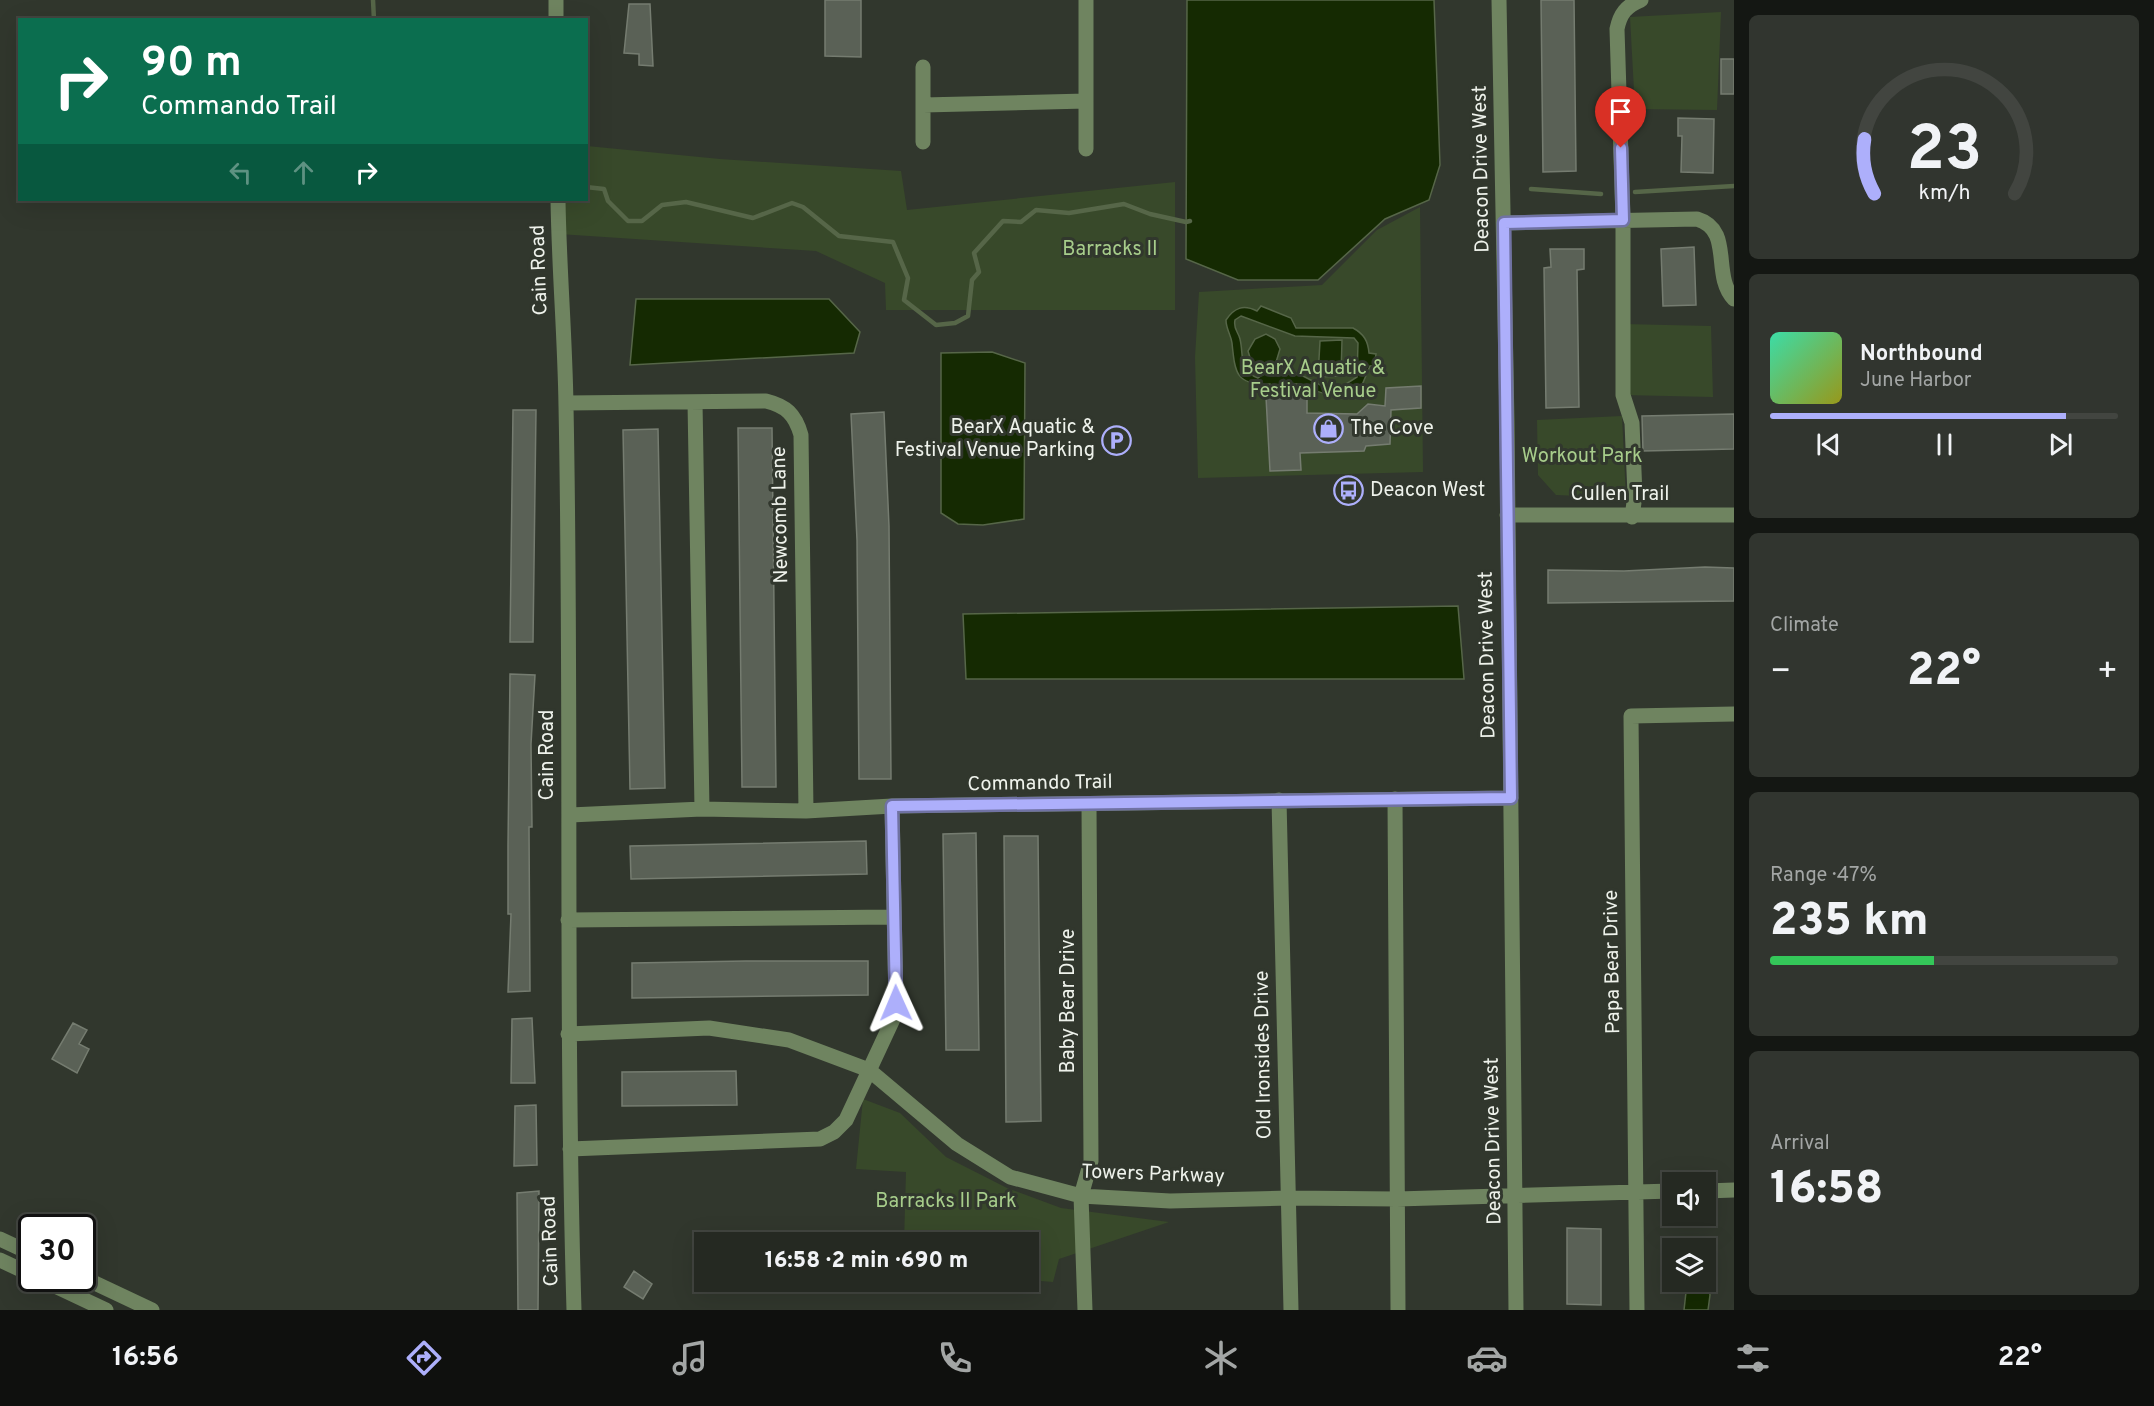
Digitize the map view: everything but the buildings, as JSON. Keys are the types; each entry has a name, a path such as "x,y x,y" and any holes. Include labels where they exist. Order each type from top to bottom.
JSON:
{"street":[{"path":"556,0 556,18"},
{"path":"1086,0 1086,149"},
{"name":"Deacon Drive West","path":"1499,0 1504,223 1516,1310"},
{"path":"1632,517 1635,495 1632,423 1623,395 1623,220 1617,29 1619,17 1625,9 1641,0"},
{"path":"923,67 923,142"},
{"path":"922,105 1086,101"},
{"name":"Cain Road","path":"558,201 566,403 570,815 568,1034 574,1310"},
{"path":"1504,223 1697,219 1707,222 1720,236 1727,289 1734,299"},
{"name":"Newcomb Lane","path":"566,403 766,401 779,404 790,411 801,435 806,811"},
{"path":"695,402 702,809"},
{"name":"Cullen Trail","path":"1507,515 1632,517 1734,515"},
{"name":"Papa Bear Drive","path":"1636,1310 1631,716 1734,714"},
{"name":"Commando Trail","path":"570,815 702,809 806,811 892,806 1511,798"},
{"path":"1395,799 1398,1310"},
{"name":"Old Ironsides Drive","path":"1279,800 1291,1310"},
{"name":"Baby Bear Drive","path":"1084,1310 1081,1196 1091,1161 1089,804"},
{"path":"570,1149 820,1139 834,1132 846,1120 894,1017 892,806"},
{"path":"568,920 894,917"},
{"name":"Towers Parkway","path":"568,1034 710,1028 789,1040 869,1070 957,1144 1010,1177 1081,1196 1170,1201 1289,1198 1396,1199 1662,1191"},
{"path":"1716,1191 1734,1190"},
{"path":"0,1239 18,1247"},
{"path":"0,1260 18,1268"},
{"path":"96,1283 152,1310"},
{"path":"67,1292 105,1310 115,1292"}],"green space":[{"path":"1721,12 1717,110 1635,109 1630,17"},
{"name":"Barracks II","path":"588,146 720,159 901,171 907,210 1175,182 1175,310 886,310 885,283 816,251 559,234 558,201 588,201"},
{"name":"BearX Aquatic & Festival Venue","path":"1420,207 1423,472 1198,478 1195,357 1199,292 1322,285 1377,230"},
{"path":"1623,324 1711,326 1713,397 1623,395"},
{"name":"Workout Park","path":"1622,416 1626,498 1556,495 1538,475 1537,420"},
{"name":"Barracks II Park","path":"863,1099 900,1113 946,1157 1007,1188 1061,1208 1169,1222 1059,1259 1053,1282 1039,1281 1039,1232 904,1232 906,1172 856,1169"}],"shaded area":[{"path":"1187,0 1434,0 1440,165 1429,200 1385,219 1318,280 1238,280 1186,259"},
{"path":"636,299 829,299 860,332 854,353 630,365"},
{"path":"1261,306 1291,318 1296,328 1353,328 1365,338 1369,353 1376,354 1374,366 1370,366 1362,385 1335,394 1326,394 1294,383 1282,383 1281,387 1271,388 1270,384 1250,383 1239,376 1236,370 1226,320 1239,308 1257,311","holes":["1241,316 1295,336 1354,338 1358,343 1357,377 1346,384 1328,389 1301,375 1273,372 1280,349 1275,339 1266,334 1255,339 1248,351 1252,364 1265,373 1258,378 1247,371 1243,362 1235,320"]},
{"path":"1342,340 1341,376 1318,377 1320,341"},
{"path":"992,352 1025,363 1024,519 983,525 958,524 941,513 941,353"},
{"path":"1458,606 1464,679 966,679 963,614"},
{"path":"1686,1292 1710,1292 1708,1310 1684,1310"}],"waterway":[{"path":"373,0 374,18"},
{"path":"1635,192 1734,186"},
{"path":"588,187 604,189 608,201 628,221 642,221 662,205 686,202 753,218 792,203 803,207 839,236 893,242 908,278 904,300 936,325 955,323 968,316 972,280 979,272 974,253 1003,221 1021,222 1036,210 1069,213 1124,204 1150,214 1190,221"},
{"path":"1531,189 1601,194"}],"place":[{"name":"The Cove","path":"1329,429"},
{"name":"BearX Aquatic & Festival Venue Parking","path":"1116,440"},
{"name":"Deacon West","path":"1349,491"}],"route":[{"path":"896,1003 892,806 1511,798 1504,223 1623,220 1621,148"}]}
